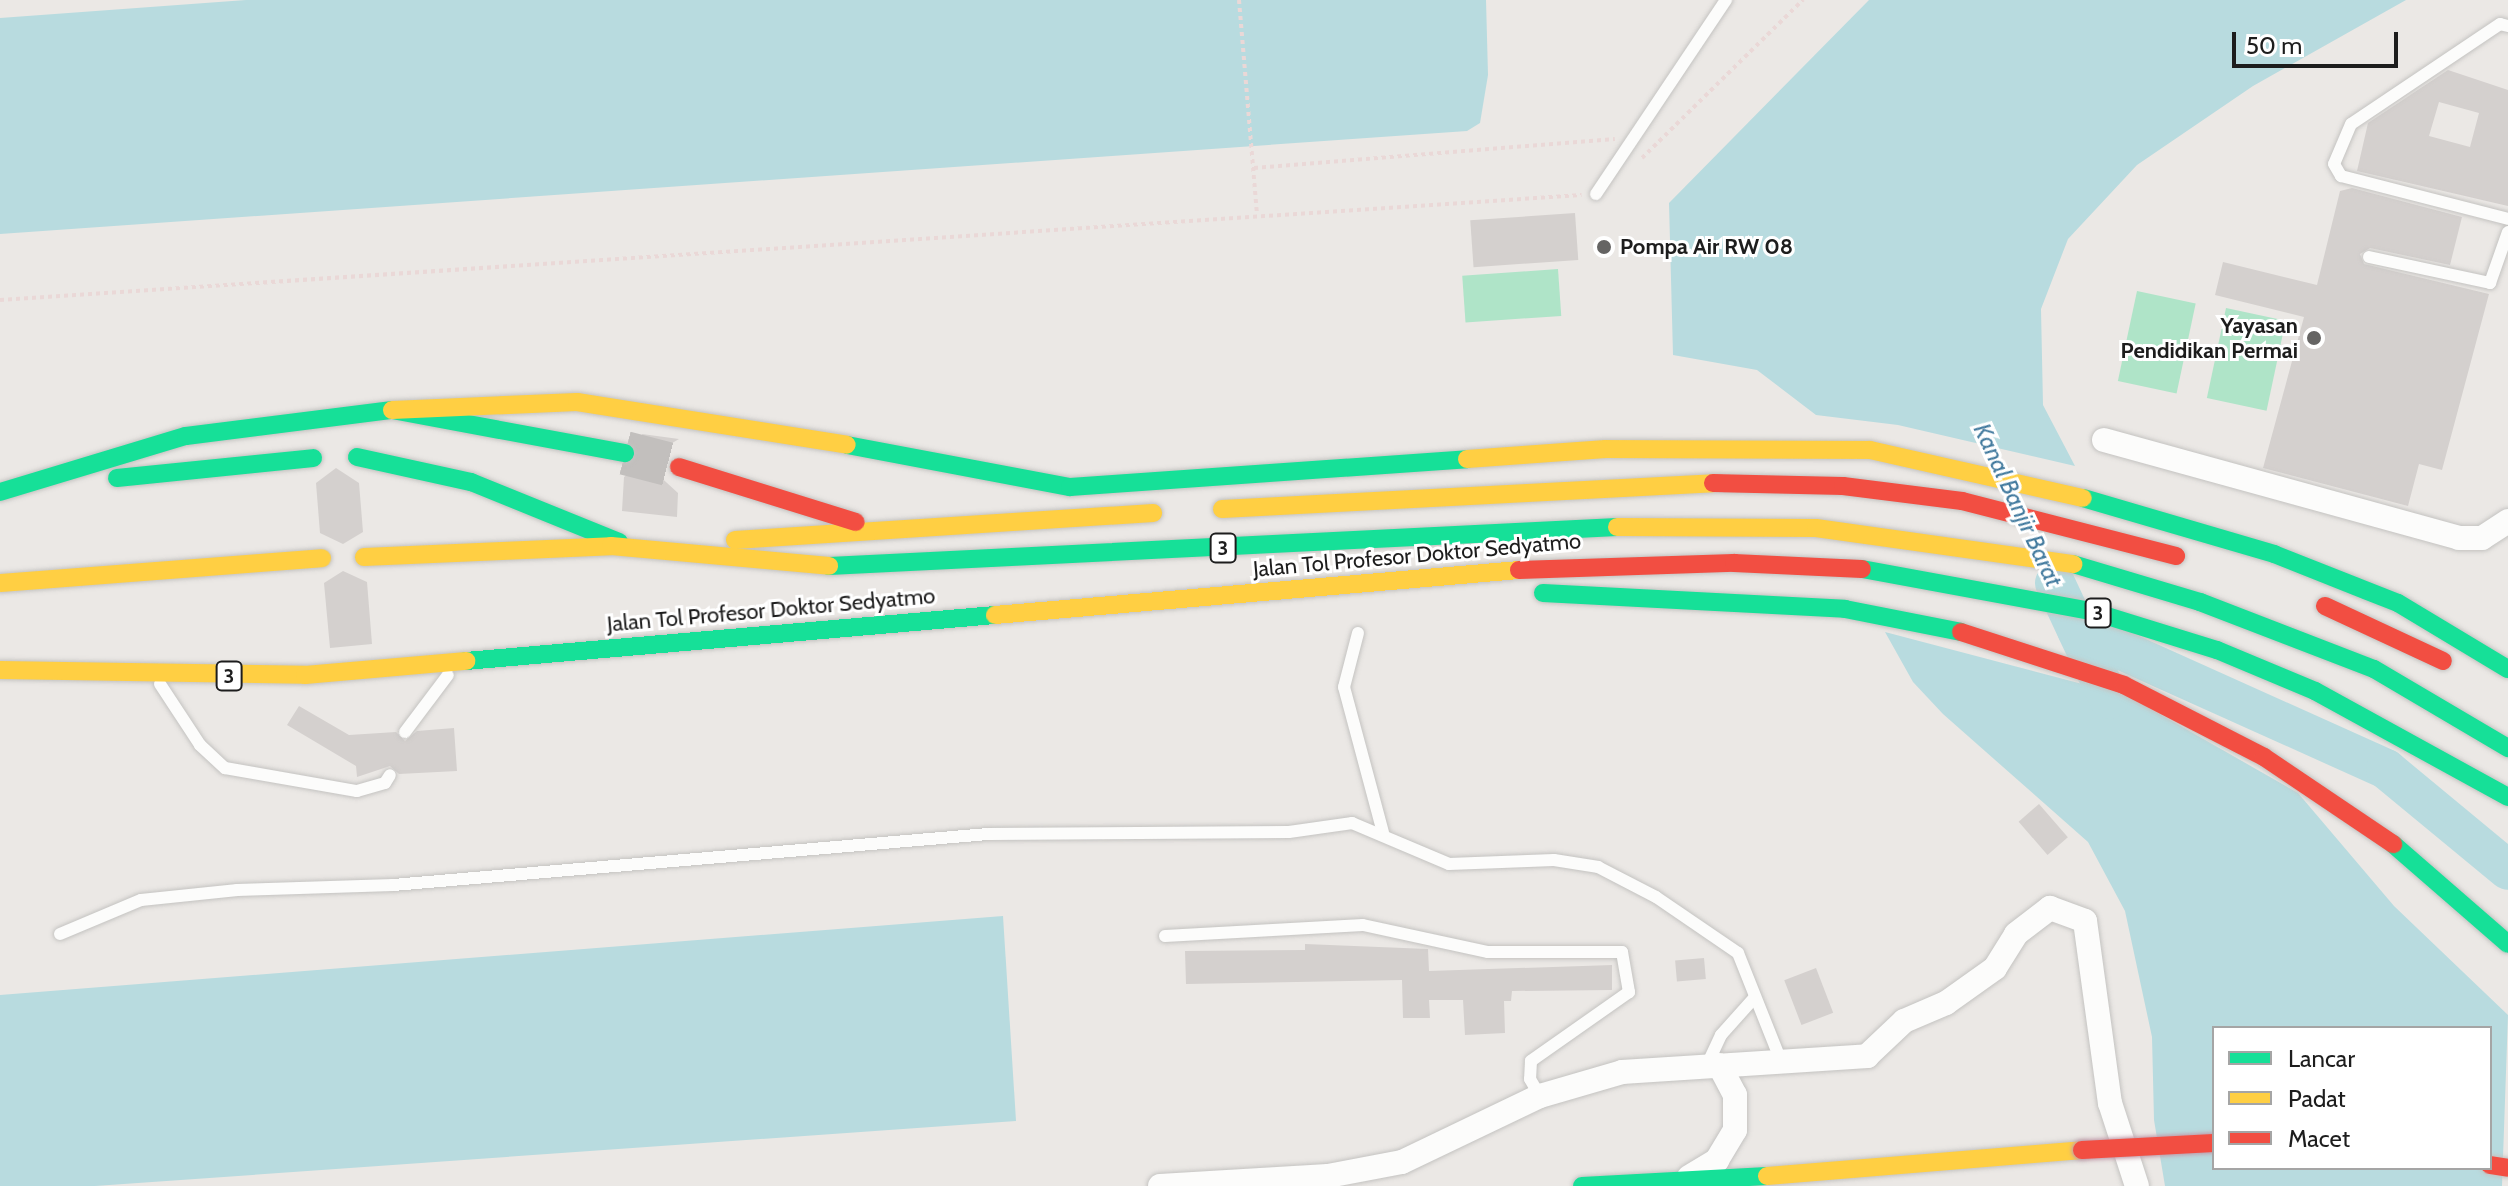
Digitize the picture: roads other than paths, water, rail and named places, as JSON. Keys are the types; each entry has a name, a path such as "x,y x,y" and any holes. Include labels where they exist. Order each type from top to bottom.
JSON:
{"main road":[{"path":"0,493 186,436 392,410 527,399 607,405 1070,487 1606,449 1774,445 1870,450 2096,500 2274,554 2398,603 2508,669"},
{"path":"392,410 625,453"},
{"path":"357,457 471,482 631,549"},
{"path":"0,493 313,458"},
{"name":"Jalan Tol Profesor Doktor Sedyatmo","path":"679,467 881,530"},
{"name":"3","path":"1199,510 1668,482 1843,486 1962,501 2196,561"},
{"name":"Jalan Tol Profesor Doktor Sedyatmo","path":"364,557 631,549 1167,512"},
{"name":"Jalan Tol Profesor Doktor Sedyatmo","path":"631,549 810,567 1515,527 1816,528 2079,565 2319,644 2508,748"},
{"path":"0,583 322,558"},
{"name":"Jalan Tol Profesor Doktor Sedyatmo","path":"0,670 154,676 457,663 1605,564 1734,563 1969,584 2217,650 2315,691 2508,797"},
{"path":"1442,578 1509,592 1731,599 1940,625 2124,685 2264,757 2377,831 2508,944"},
{"path":"2297,596 2469,674"},
{"path":"1582,1186 1688,1178 1769,1181 2082,1150 2212,1143"}],"street":[{"path":"2104,440 2459,538 2505,533"},
{"path":"1160,1186 1328,1176 1402,1162 1540,1096 1622,1072 1867,1056 1904,1021 1946,1003 1995,968 2032,917 2066,908 2085,921 2091,942 2110,1103 2137,1186"},
{"path":"1688,1178 1717,1160 1735,1130 1735,1095 1713,1065"}],"lane":[{"path":"1596,194 1726,0"},
{"path":"2508,26 2500,24 2351,124 2334,164 2341,176 2508,219"},
{"path":"2369,257 2490,283 2508,232"},
{"path":"1358,633 1344,687 1383,833"},
{"path":"405,732 457,663"},
{"path":"154,676 200,745 225,768 357,791 385,783 390,775"},
{"path":"60,934 141,900 526,874 762,849 988,834 1289,832 1352,823 1383,833 1449,864 1554,860 1598,867 1738,953 1781,1061"},
{"path":"1165,936 1363,925 1488,952 1622,952 1629,992 1531,1061 1530,1079 1540,1096"},
{"path":"1713,1065 1721,1035 1755,997"}],"water":[{"path":"246,0 1486,0 1488,75 1480,123 1467,131 0,234 0,18"},
{"path":"1869,0 2406,0 2253,86 2137,165 2068,239 2041,309 2043,405 2075,466 1898,425 1816,415 1757,370 1673,355 1669,203"},
{"path":"1885,632 2128,696 2298,793 2394,906 2508,1015 2502,1186 2165,1186 2154,1120 2152,1037 2125,911 2088,842 1943,714 1913,682"},
{"path":"1003,916 1016,1121 95,1186 0,1186 0,995"}],"waterway":[{"name":"Kanal Banjir Barat","path":"2055,583 2109,699"},
{"path":"2077,630 2386,769 2508,870"}],"tunnel":[{"path":"625,453 679,467"}],"place":[{"name":"Pompa Air RW 08","path":"1604,247"},
{"name":"Yayasan Pendidikan Permai","path":"2314,338"}]}
